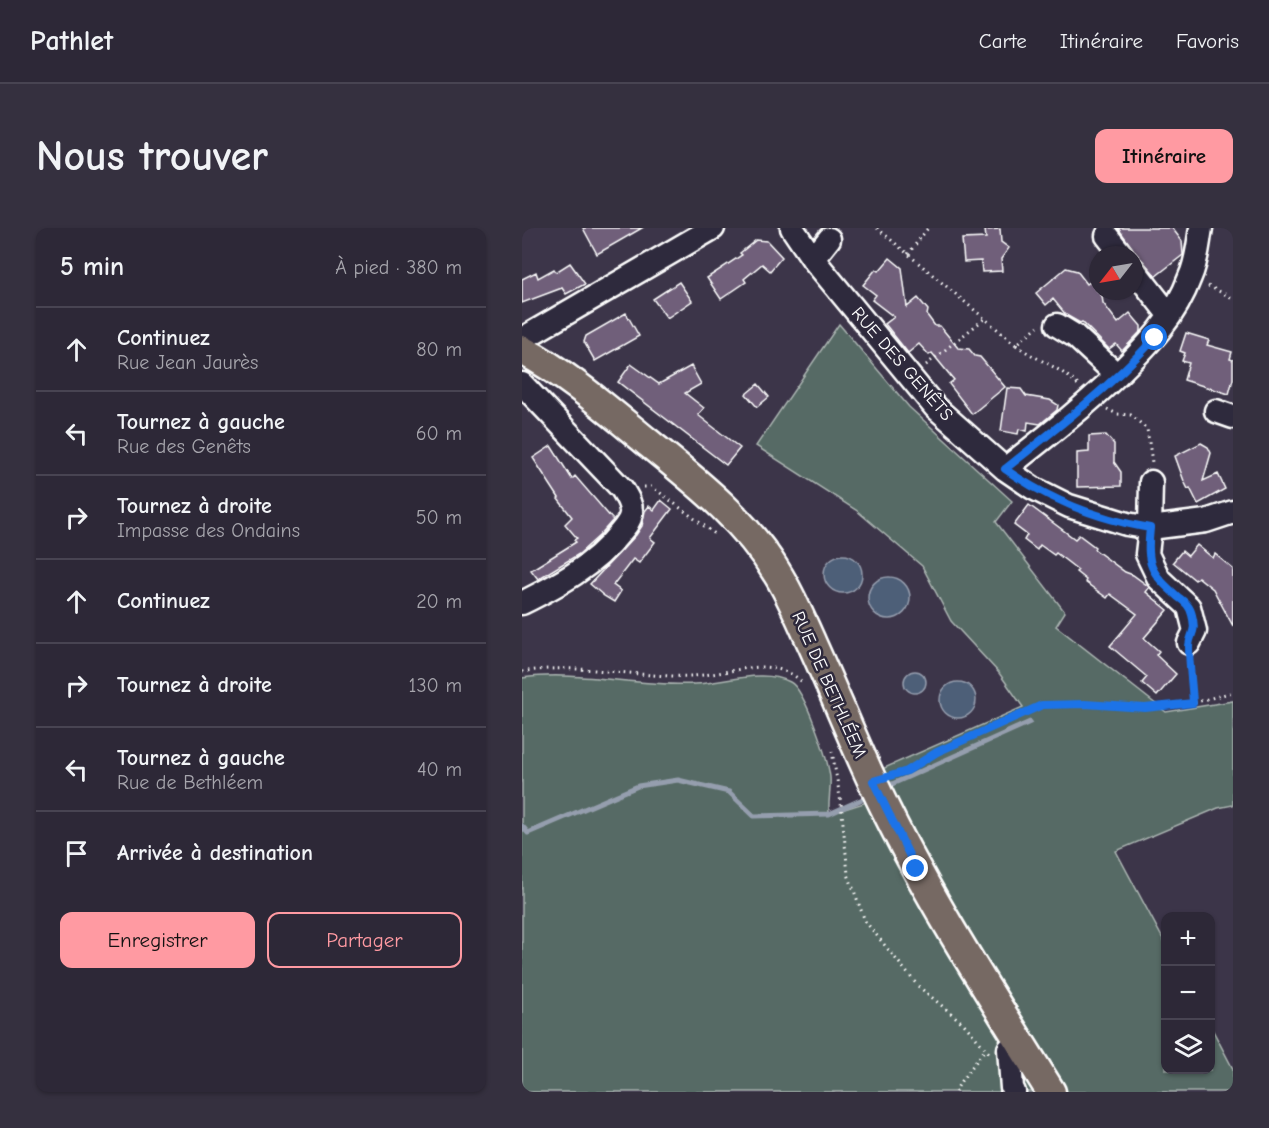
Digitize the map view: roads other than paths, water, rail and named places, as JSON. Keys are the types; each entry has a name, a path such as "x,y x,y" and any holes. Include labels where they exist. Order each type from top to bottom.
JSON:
{"main road":[{"name":"RUE DE BETHLÉEM","path":"522,350 545,363 605,407 728,511 755,540 778,573 795,606 873,781 916,869 1051,1092"}],"street":[{"path":"522,339 713,228"},
{"name":"RUE DES GENÊTS","path":"792,228 813,259 935,407 1005,469 1032,488 1069,506 1127,524 1150,528 1206,521 1233,512"},
{"path":"1005,469 1082,408 1136,359 1155,338 1191,277 1200,228"},
{"path":"1107,236 1115,246"},
{"path":"813,259 829,239"},
{"path":"1143,282 1170,316"},
{"path":"1057,325 1074,336 1117,375"},
{"path":"522,384 622,489 629,501 631,512 629,520 612,543 587,566 547,591 522,603"},
{"path":"1151,482 1147,554 1159,579 1190,607 1195,631 1189,643"},
{"path":"1014,1092 1009,1049 1022,1044"}],"water":[{"path":"843,555 856,561 862,574 856,587 843,593 830,587 824,574 830,561"},
{"path":"889,577 897,578 904,583 909,590 909,606 904,613 897,618 889,619 881,618 874,613 869,606 868,598 869,590 874,583 881,578"},
{"path":"915,671 923,674 926,682 923,690 915,693 907,690 904,682 907,674"},
{"path":"958,682 971,687 976,700 971,713 958,718 945,713 940,700 945,687"}],"waterway":[{"path":"890,785 1030,722"},
{"path":"522,826 528,833 638,786 678,780 729,792 754,816 829,814 865,798"}]}
